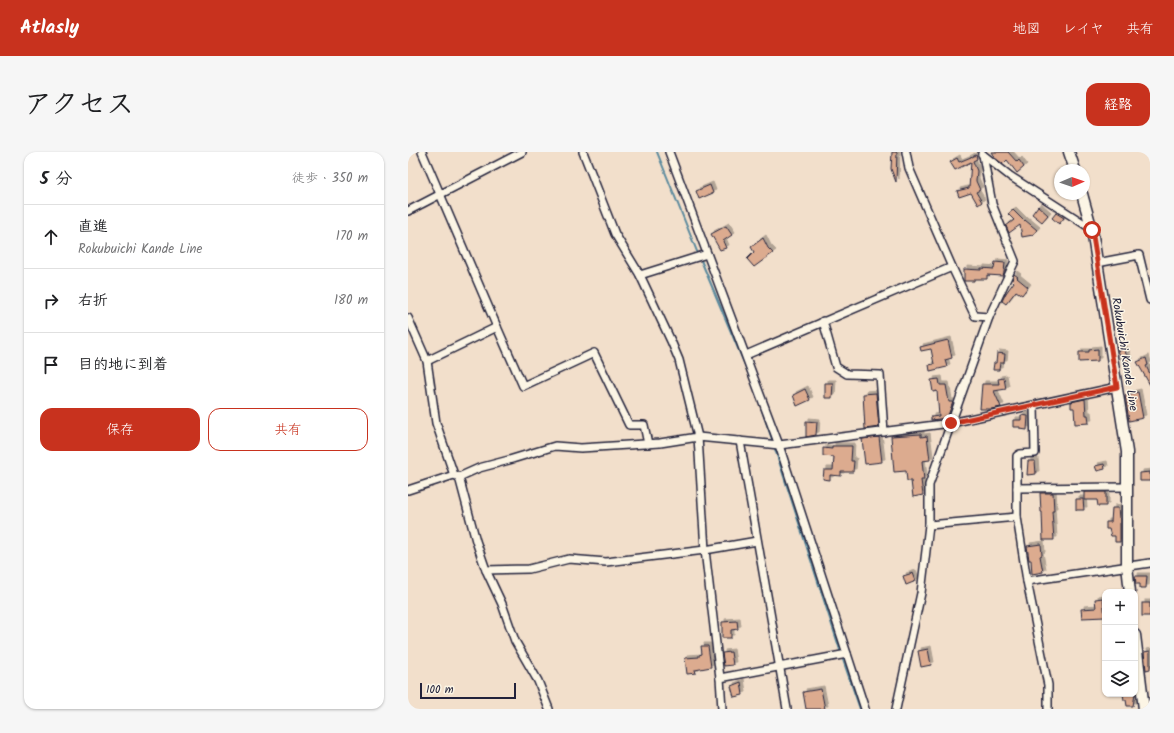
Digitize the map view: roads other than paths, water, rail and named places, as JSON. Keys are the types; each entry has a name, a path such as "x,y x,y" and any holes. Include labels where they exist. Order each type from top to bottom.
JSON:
{"main road":[{"path":"1070,152 1073,164"},
{"name":"Rokubuichi Kande Line","path":"1084,200 1092,230 1127,452 1127,566 1130,589"},
{"path":"1138,660 1144,709"}],"street":[{"path":"422,152 523,386 594,353 629,425 644,425 648,444"},
{"path":"408,211 522,152"},
{"path":"583,152 615,234 640,275 679,360 698,437 705,550 720,678 722,709"},
{"path":"669,152 779,445 865,709"},
{"path":"906,152 909,168 975,316 989,317"},
{"path":"982,153 1010,176 1092,230"},
{"path":"896,709 921,593 929,525 929,485 989,317 1014,261 992,204 982,153"},
{"path":"640,275 707,254"},
{"path":"1097,263 1139,255 1150,300"},
{"path":"746,355 952,267"},
{"path":"408,318 427,361 436,423 456,476 486,570 502,604 515,641 538,681 549,709"},
{"path":"823,321 836,366 847,374 880,375 884,432"},
{"path":"427,361 497,327"},
{"path":"408,490 556,446 581,448 648,444 698,437 779,445 951,423 1117,387"},
{"path":"1034,405 1035,453 1020,454 1017,456 1017,517 1027,581 1048,685 1048,709"},
{"path":"740,441 787,709"},
{"path":"1017,488 1127,487"},
{"path":"929,525 1017,517"},
{"path":"486,570 529,569 570,559 606,562 705,550 757,541"},
{"path":"1027,581 1150,563"},
{"path":"720,678 846,654"}],"waterway":[{"path":"657,152 698,254"},
{"path":"700,258 747,370"},
{"path":"761,408 773,442"},
{"path":"774,446 841,653"},
{"path":"842,657 860,709"}]}
